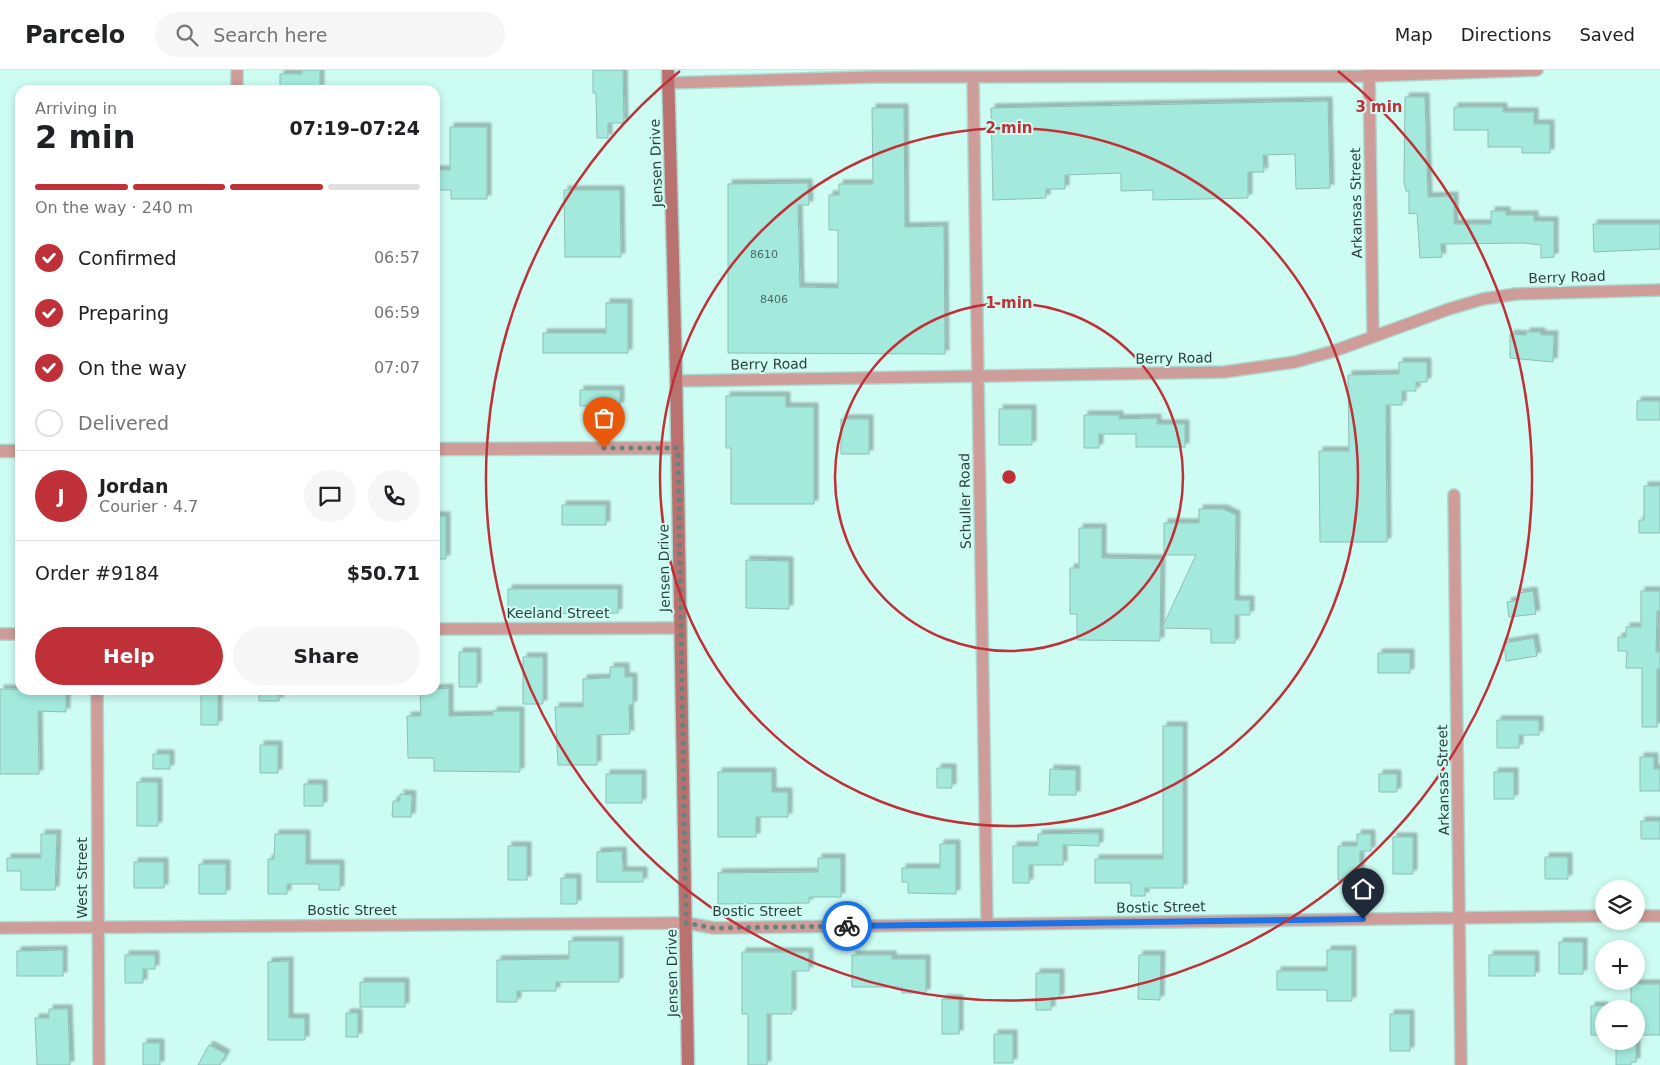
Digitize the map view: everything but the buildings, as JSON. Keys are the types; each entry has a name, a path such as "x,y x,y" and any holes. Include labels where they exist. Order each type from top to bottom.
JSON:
{"main road":[{"name":"Jensen Drive","path":"668,70 678,448 688,1065"}],"street":[{"path":"237,70 237,85"},
{"path":"668,83 871,77 973,78 1537,70"},
{"name":"Arkansas Street","path":"1369,73 1373,336"},
{"name":"Schuller Road","path":"973,78 988,923"},
{"name":"Berry Road","path":"676,381 1224,372 1295,362 1334,351 1449,308 1483,299 1516,294 1660,290"},
{"path":"440,449 678,448"},
{"path":"0,451 15,450"},
{"name":"Arkansas Street","path":"1454,495 1461,1065"},
{"name":"Keeland Street","path":"440,629 680,628"},
{"path":"0,634 15,634"},
{"name":"West Street","path":"97,695 99,1065"},
{"name":"Bostic Street","path":"0,928 686,923 714,928 1595,916"},
{"path":"1645,916 1660,916"}],"way so far":[{"path":"604,448 678,448 686,923 714,928 847,926"}],"route":[{"path":"847,926 1363,919"}]}
